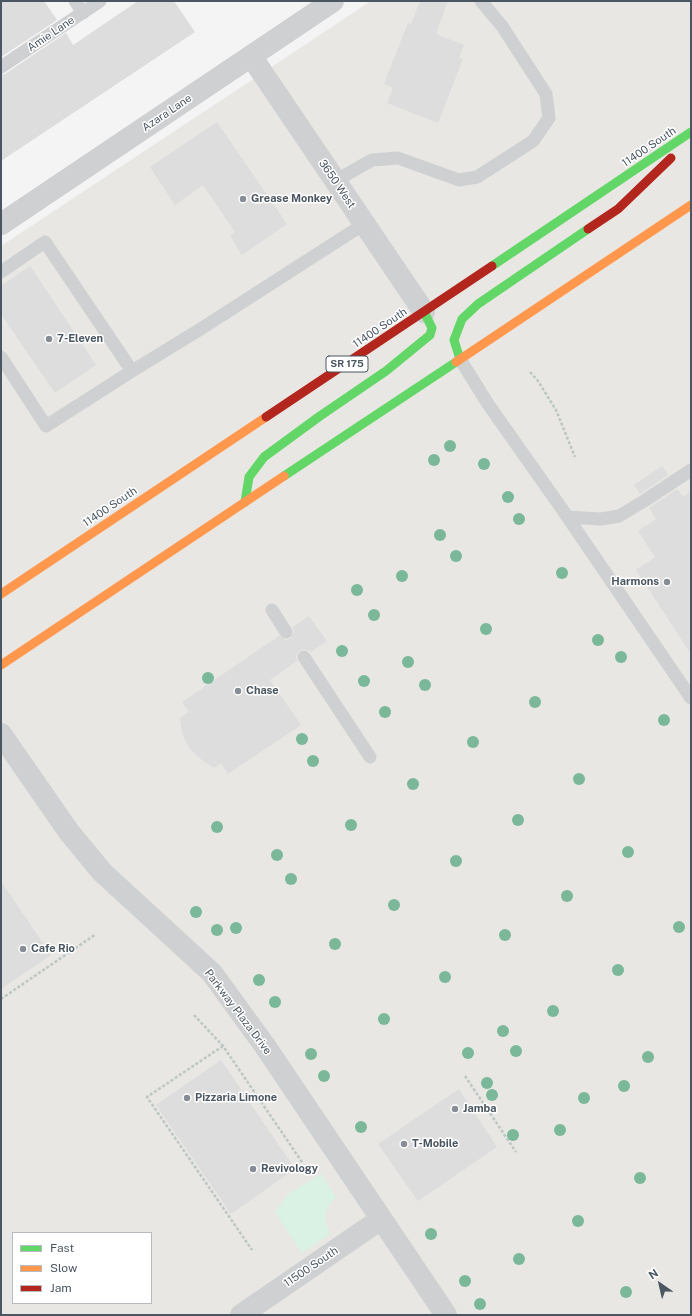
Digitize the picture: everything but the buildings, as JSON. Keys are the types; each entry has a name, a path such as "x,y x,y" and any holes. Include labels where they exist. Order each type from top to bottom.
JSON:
{"main road":[{"name":"11400 South","path":"1,594 691,132"},
{"path":"460,359 454,340 462,319 478,304 618,209 691,139"},
{"path":"1,665 691,205"},
{"path":"245,502 249,477 264,457 320,416 386,371 430,335 432,328 424,312"}],"street":[{"name":"Azara Lane","path":"1,224 333,1"},
{"name":"3650 West","path":"251,56 424,312"},
{"name":"Parkway Plaza Drive","path":"1,734 69,832 102,872 212,973 265,1046 446,1315"},
{"name":"11500 South","path":"241,1315 381,1219"}],"lane":[{"path":"75,1 83,13"},
{"name":"Amie Lane","path":"1,67 100,1"},
{"path":"335,181 372,160 398,158 459,180 477,177 533,141 550,118 546,94 502,26 481,1"},
{"path":"1,357 46,426 132,370 200,330 364,224"},
{"path":"1,272 45,242 132,370"},
{"path":"460,359 488,404 691,698"},
{"path":"567,517 601,519 619,516 691,470"},
{"path":"272,610 286,632"},
{"path":"304,657 370,757"}],"path":[{"path":"530,372 538,381 556,410 575,457"},
{"path":"1,999 96,934"},
{"path":"194,1015 223,1046 302,1162"},
{"path":"223,1046 147,1097 252,1250"},
{"path":"464,1076 516,1152"}],"shaded area":[{"path":"371,1 691,1 691,1315 1,1315 1,246"}],"green space":[{"path":"321,1174 336,1198 330,1203 325,1213 325,1221 330,1234 302,1253 275,1212 288,1194"}],"traffic: fast":[{"path":"492,266 691,132"},
{"path":"460,359 454,340 462,319 478,304 588,229"},
{"path":"245,502 249,477 264,457 320,416 386,371 430,335 432,328 424,312"},
{"path":"284,476 456,362"}],"traffic: slow":[{"path":"456,362 691,205"},
{"path":"1,594 266,417"},
{"path":"1,665 284,476"}],"traffic: jam":[{"path":"588,229 618,209 671,158"},
{"path":"266,417 492,266"}],"place":[{"name":"Grease Monkey","path":"243,199"},
{"name":"7-Eleven","path":"49,339"},
{"name":"Harmons","path":"667,582"},
{"name":"Chase","path":"238,691"},
{"name":"Cafe Rio","path":"23,949"},
{"name":"Pizzaria Limone","path":"187,1098"},
{"name":"Jamba","path":"455,1109"},
{"name":"T-Mobile","path":"404,1144"},
{"name":"Revivology","path":"253,1169"}]}
